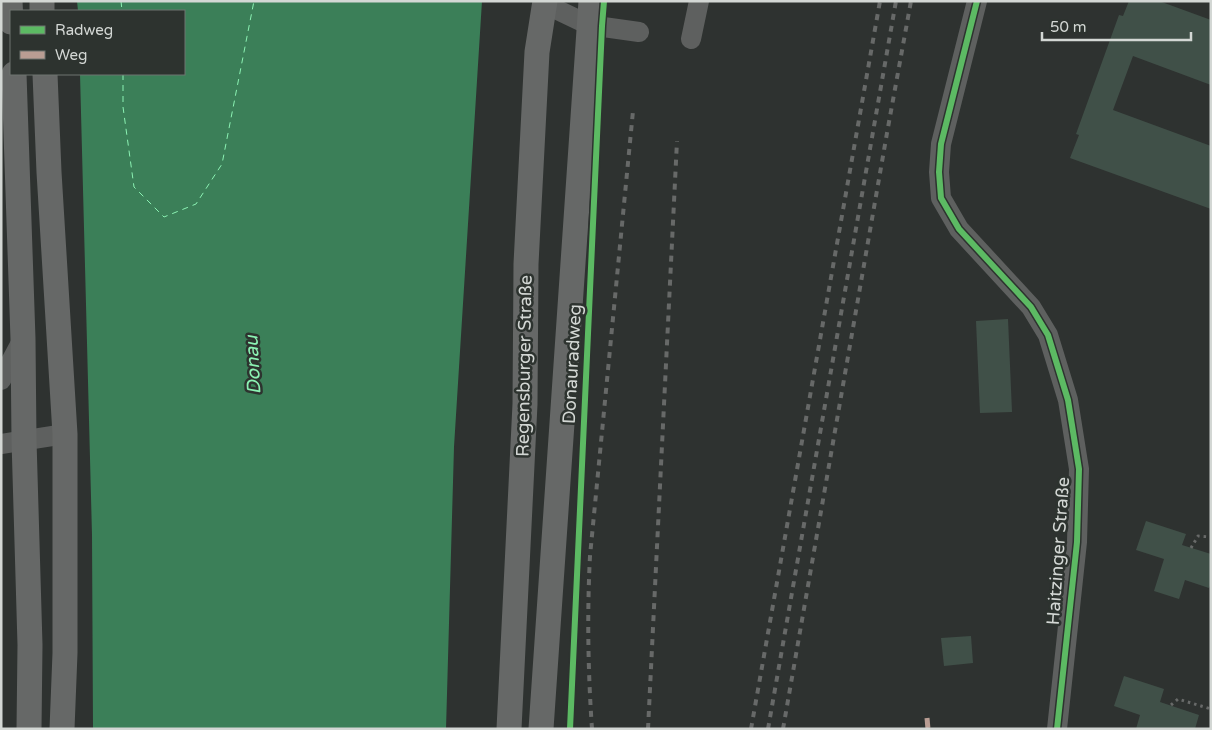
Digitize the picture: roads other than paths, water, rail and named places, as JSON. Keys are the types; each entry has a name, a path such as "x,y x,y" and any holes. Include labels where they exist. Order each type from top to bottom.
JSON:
{"main road":[{"name":"Regensburger Straße","path":"509,729 525,404 526,264 537,52 545,3"},
{"path":"541,729 590,13"},
{"path":"14,75 23,339 13,442 30,645 29,729"},
{"path":"45,75 64,434 65,653 62,729"}],"street":[{"path":"691,39 699,1"},
{"name":"Haitzinger Straße","path":"977,1 941,144 939,172 941,198 959,229 1031,307 1048,335 1068,400 1079,468 1077,542 1058,729"},
{"name":"Regensburger Straße","path":"545,3 590,13 639,32"},
{"path":"1,380 23,339"},
{"path":"13,442 64,434"}],"water":[{"name":"Donau","path":"77,1 482,1 454,447 446,729 93,729 92,535 80,75 185,75 185,10 78,10"}],"railway":[{"path":"751,729 880,1"},
{"path":"768,729 896,1"},
{"path":"783,729 911,1"},
{"path":"592,729 588,642 590,556 633,111"},
{"path":"648,729 677,141"}]}
